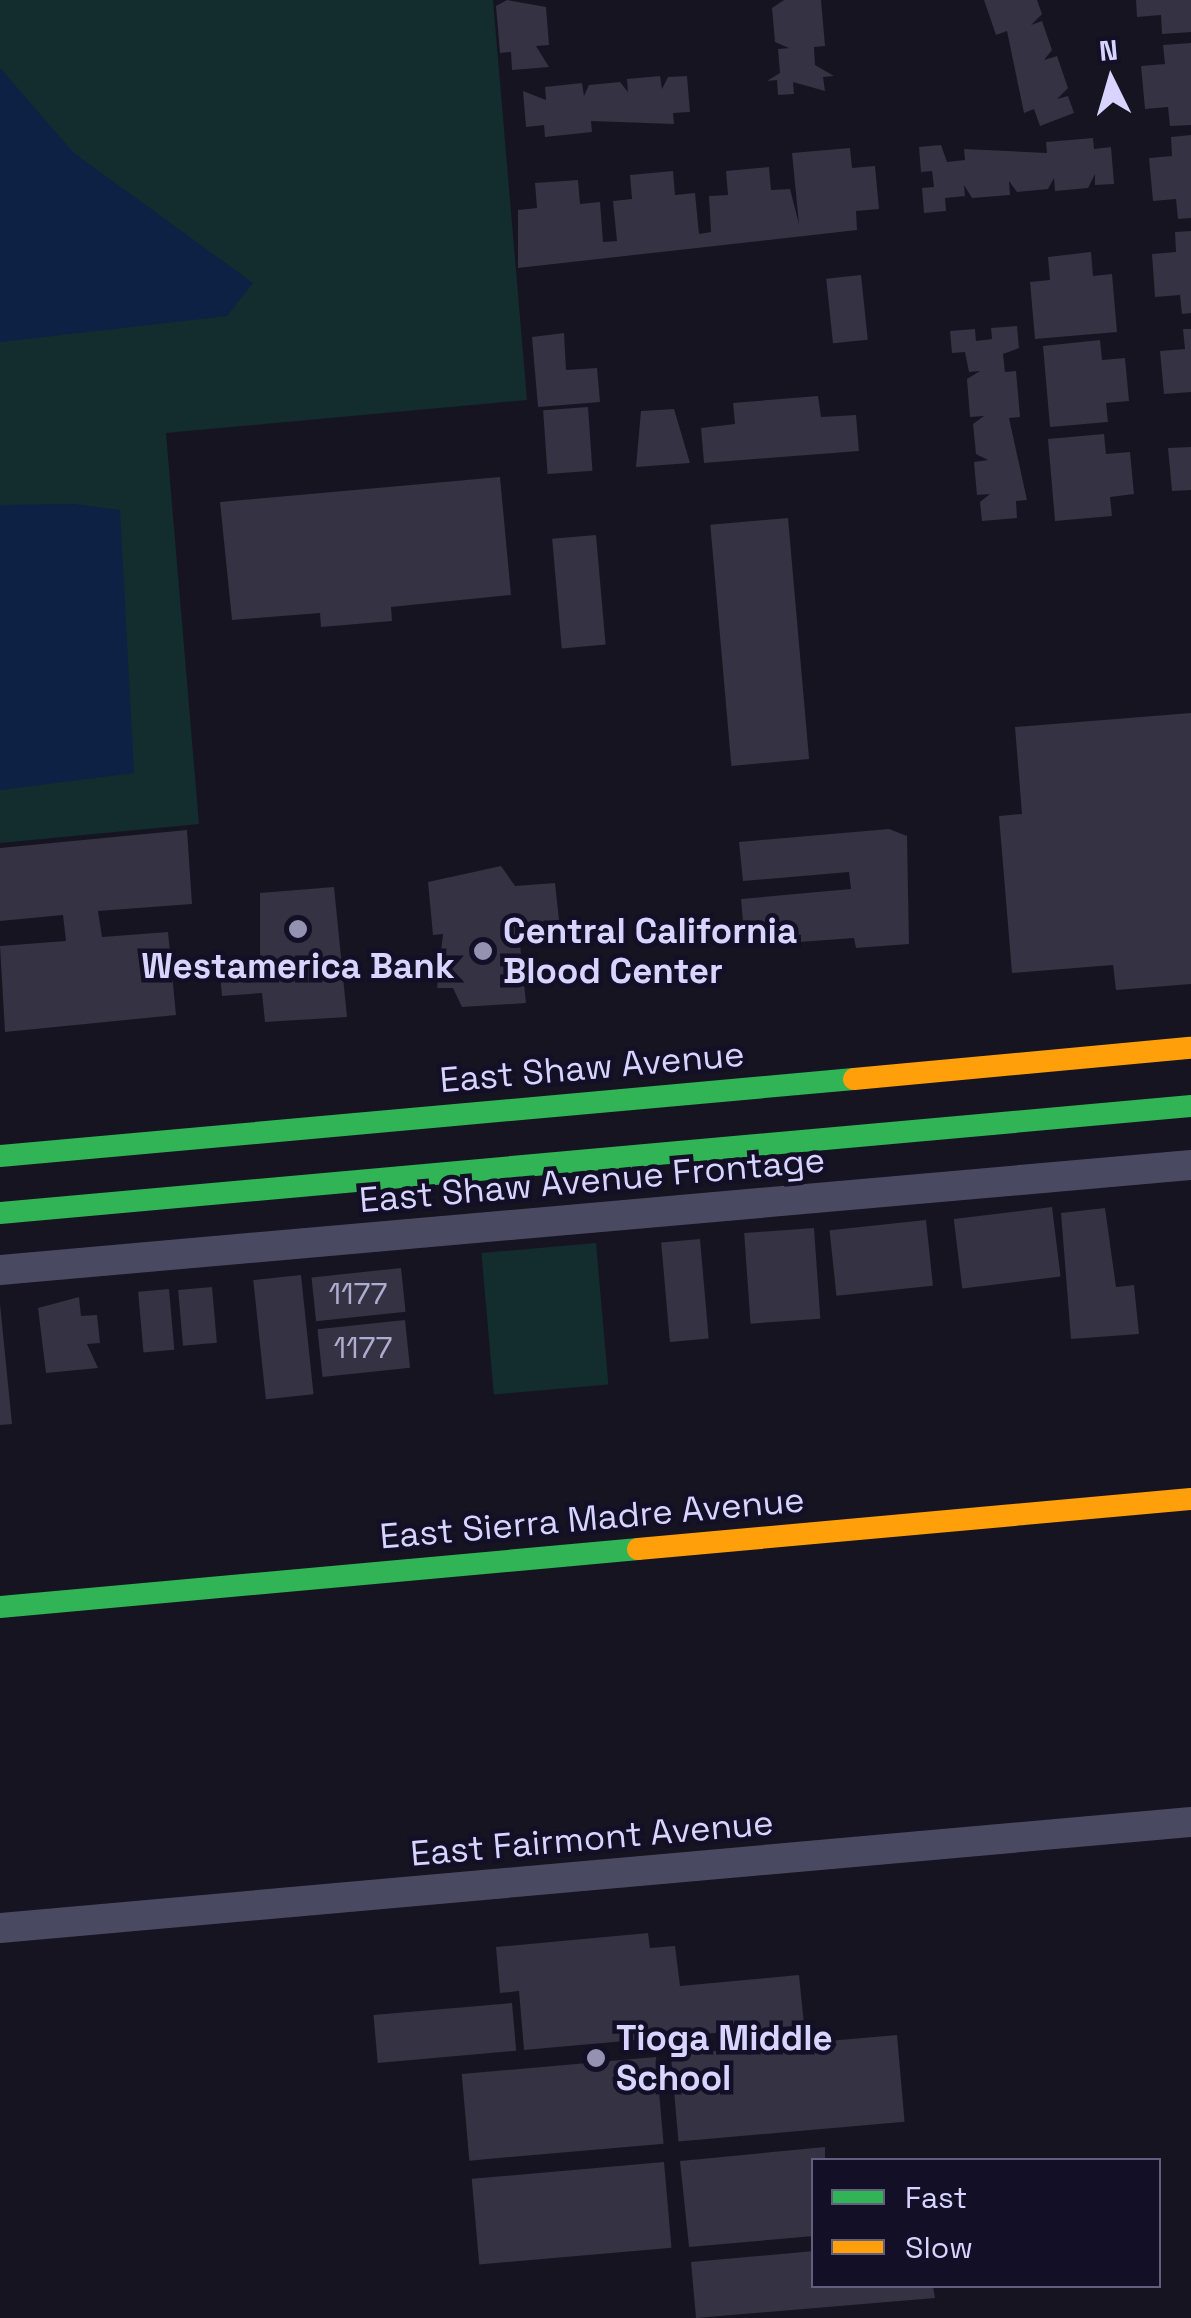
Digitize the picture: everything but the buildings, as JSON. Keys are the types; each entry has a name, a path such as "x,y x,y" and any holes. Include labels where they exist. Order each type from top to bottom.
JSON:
{"main road":[{"name":"East Shaw Avenue","path":"0,1156 1191,1048"},
{"path":"417,1174 428,1146 642,1124 720,1091"},
{"path":"0,1212 1191,1106"},
{"path":"382,1148 411,1119"},
{"path":"0,1194 77,1178"},
{"name":"East Sierra Madre Avenue","path":"0,1607 1191,1499"}],"street":[{"name":"East Shaw Avenue Frontage","path":"0,1270 1191,1165"},
{"name":"East Fairmont Avenue","path":"0,1928 1191,1822"}],"green space":[{"path":"0,0 493,0 527,400 166,433 199,824 0,843"},
{"path":"596,1243 608,1384 494,1394 481,1253"}],"water":[{"path":"0,68 74,153 253,283 227,316 0,342"},
{"path":"73,504 120,510 134,773 0,790 0,505"}],"traffic: fast":[{"path":"0,1156 854,1079"},
{"path":"0,1213 1191,1106"},
{"path":"0,1607 638,1549"}],"traffic: slow":[{"path":"854,1079 1191,1048"},
{"path":"638,1549 1191,1499"}],"place":[{"name":"Westamerica Bank","path":"298,929"},
{"name":"Central California Blood Center","path":"483,951"},
{"name":"Tioga Middle School","path":"596,2058"}]}
